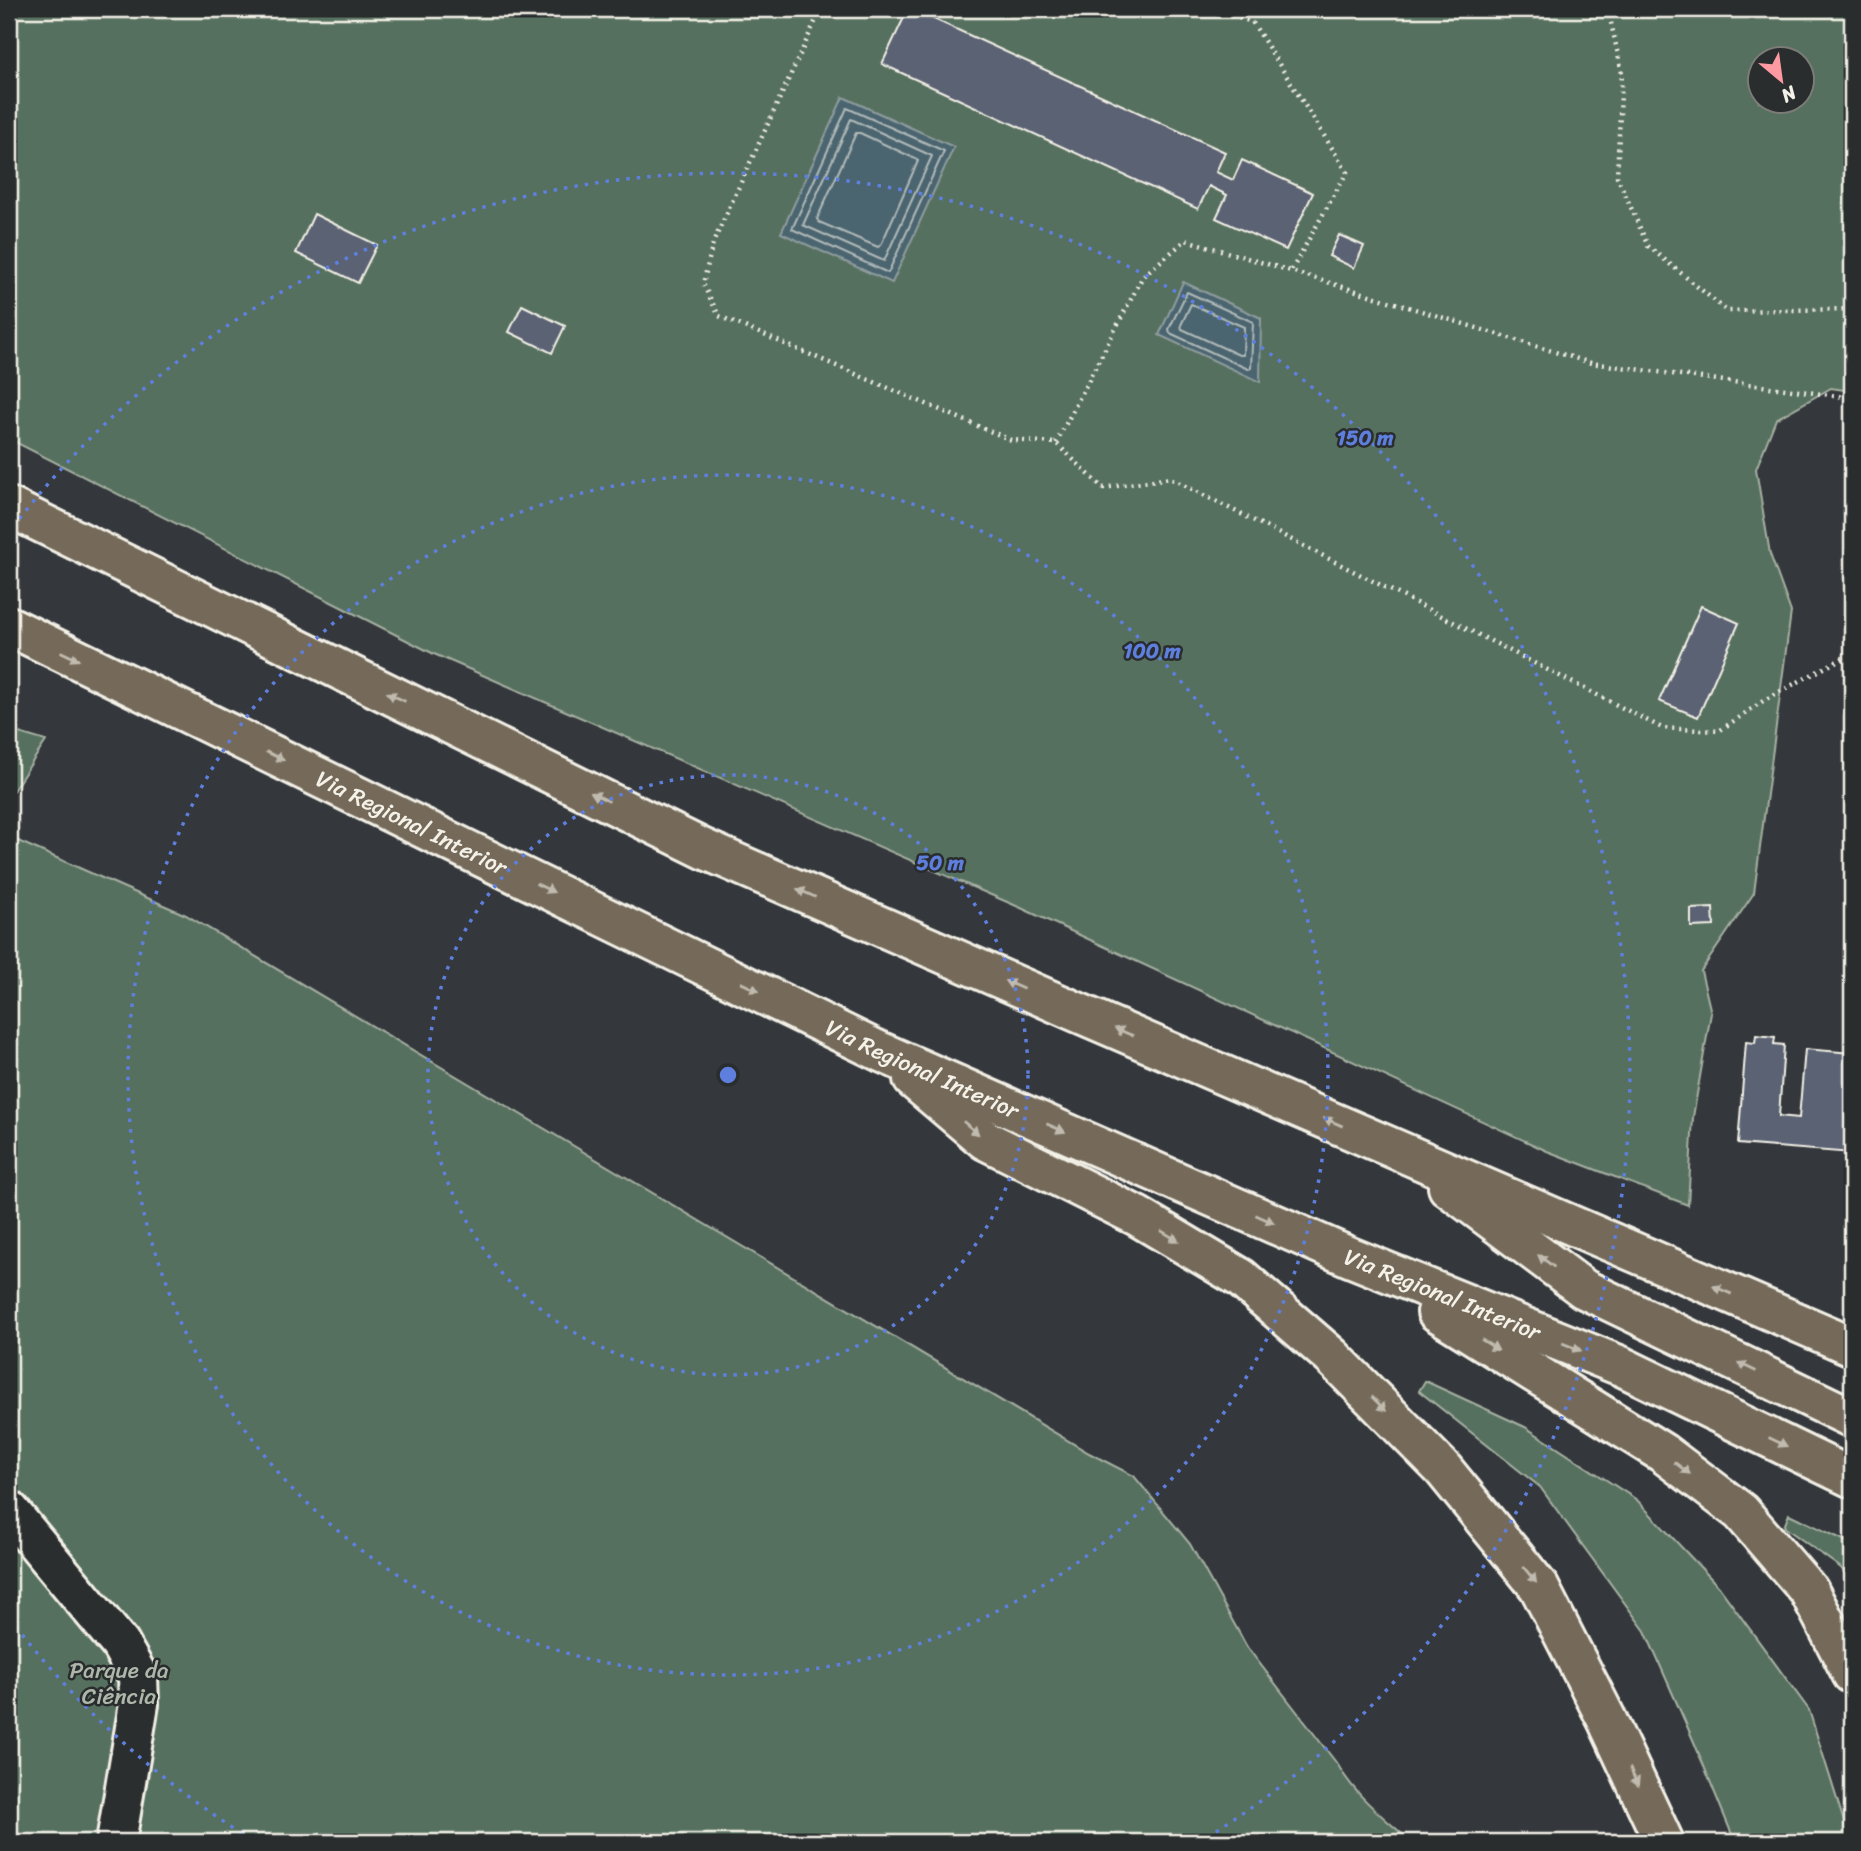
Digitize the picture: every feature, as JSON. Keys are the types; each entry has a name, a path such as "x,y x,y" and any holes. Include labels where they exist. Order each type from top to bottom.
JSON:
{"highway":[{"path":"9,507 704,849 1852,1346"},
{"name":"Via Regional Interior","path":"9,626 881,1052 1350,1256 1620,1366 1852,1478"},
{"path":"881,1052 985,1140 1137,1216 1241,1278 1331,1356 1369,1393 1443,1469 1539,1587 1607,1720 1664,1842"},
{"path":"1396,1148 1584,1289 1852,1418"},
{"path":"1350,1256 1663,1453 1741,1513 1809,1591 1852,1674"}],"lane":[{"path":"9,1510 120,1644 138,1676 139,1704 116,1842"}],"path":[{"path":"821,9 713,243 703,285 719,316 1011,440 1056,443 1103,488 1170,478 1662,728 1719,731 1766,699 1843,658 1852,658"},
{"path":"1220,9 1253,23 1347,172 1291,271"},
{"path":"1253,23 1256,9"},
{"path":"1608,9 1622,73 1617,176 1648,246 1727,311 1852,309"},
{"path":"1056,443 1143,276 1186,240 1591,363 1852,398"}],"green space":[{"path":"9,9 1852,9 1852,391 1831,388 1776,419 1756,469 1770,554 1791,612 1754,893 1701,971 1711,1013 1693,1117 1688,1205 1547,1151 1021,908 434,654 9,439"},
{"path":"9,730 46,741 9,797"},
{"name":"Parque da Ciência","path":"9,837 186,915 1089,1453 1134,1476 1190,1544 1247,1647 1353,1787 1411,1842 9,1842"},
{"path":"1425,1381 1525,1427 1637,1500 1719,1587 1809,1710 1845,1825 1847,1842 1735,1842 1645,1631 1540,1487 1419,1391"},
{"path":"1789,1514 1852,1544 1852,1584 1841,1568 1784,1527"}],"water":[{"path":"843,97 954,147 892,283 781,233"},
{"path":"1183,282 1261,318 1260,382 1159,335"}],"building":[{"path":"908,9 928,9 925,15 1225,152 1216,172 1233,180 1242,160 1313,193 1286,250 1216,218 1227,195 1209,186 1198,209 882,64"},
{"path":"314,214 377,245 358,283 296,253"},
{"path":"1339,235 1364,246 1354,268 1329,256"},
{"path":"522,305 565,326 552,353 509,332"},
{"path":"1701,606 1739,623 1698,717 1659,701"},
{"path":"1713,908 1714,926 1691,927 1691,909"},
{"path":"1756,1035 1775,1037 1774,1044 1784,1045 1779,1116 1799,1118 1805,1049 1852,1053 1852,1153 1738,1144 1746,1042 1755,1043"}]}
